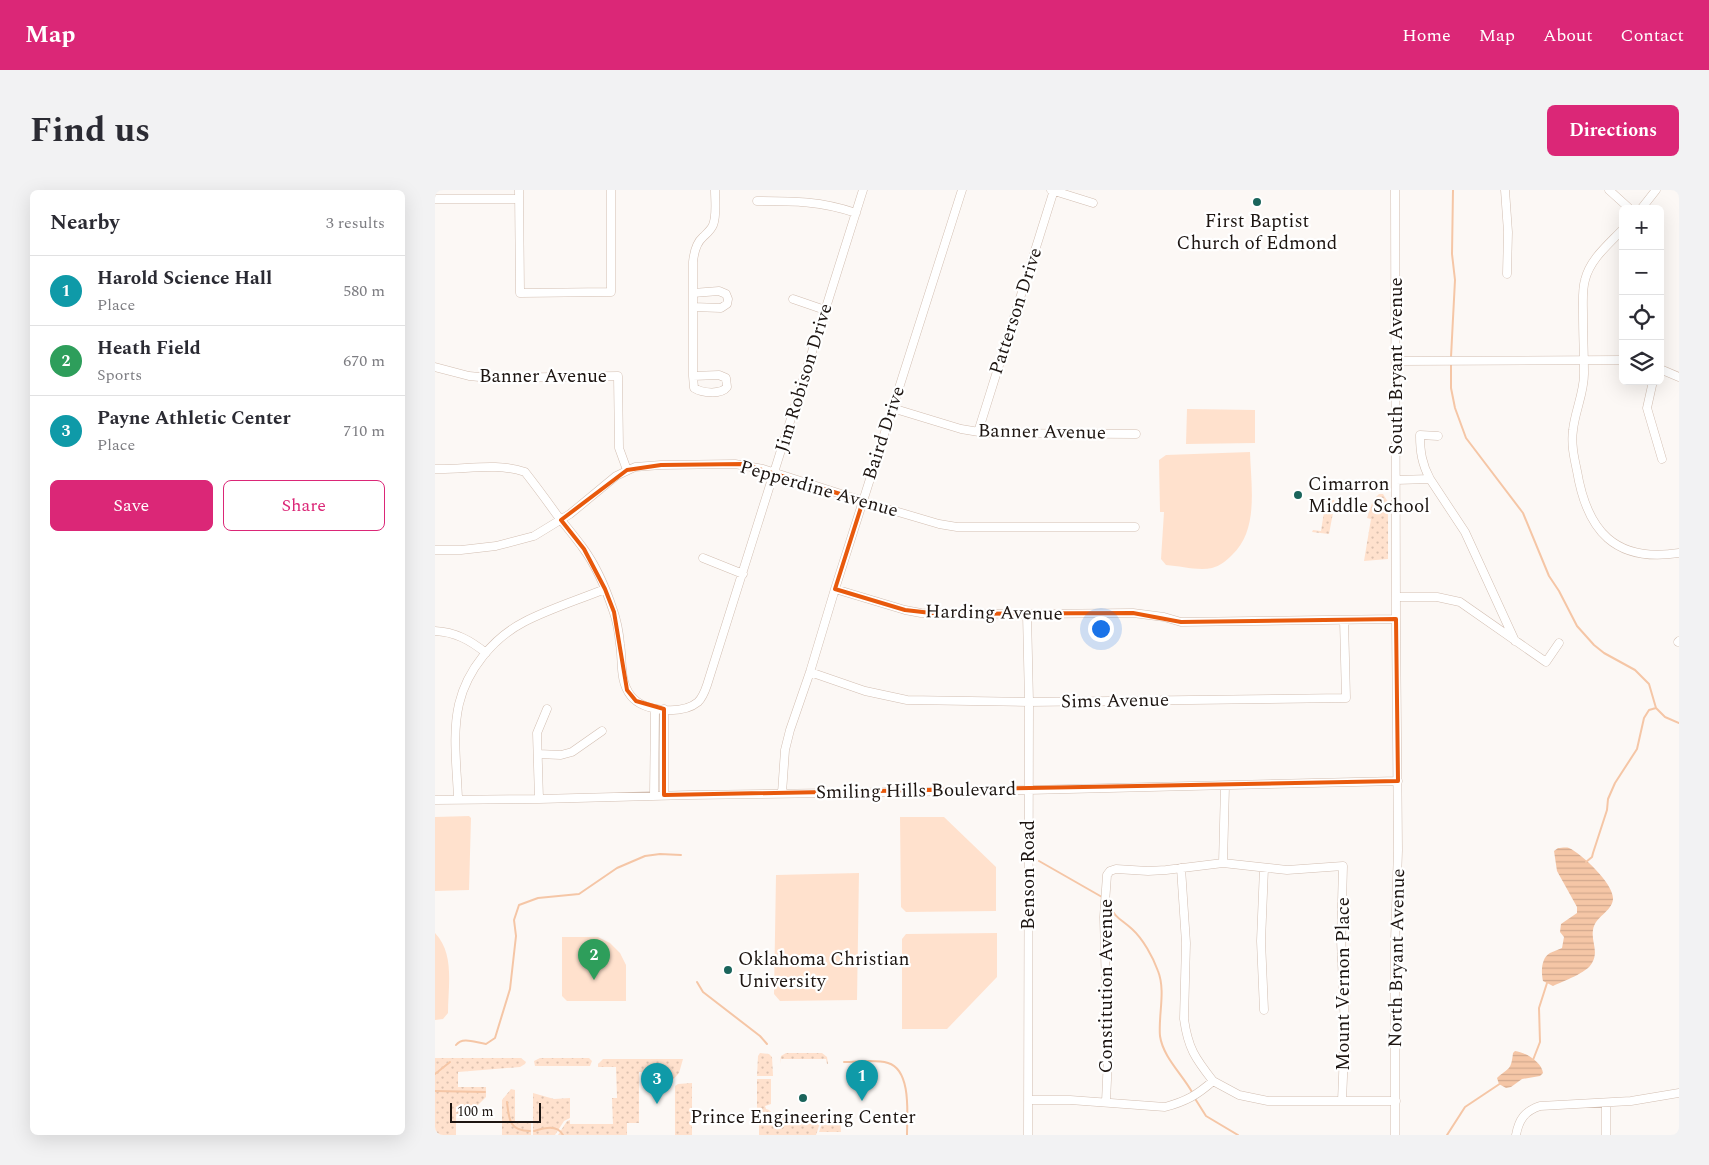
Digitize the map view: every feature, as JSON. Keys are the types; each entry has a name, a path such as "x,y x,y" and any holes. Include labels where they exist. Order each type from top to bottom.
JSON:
{"street":[{"path":"519,190 520,293 611,292 611,190"},
{"path":"693,376 693,255 700,240 713,226 715,190"},
{"name":"Jim Robison Drive","path":"655,709 689,707 704,694 863,190"},
{"name":"Baird Drive","path":"782,793 785,750 789,730 810,672 962,190"},
{"path":"1053,190 1093,203"},
{"name":"Patterson Drive","path":"977,432 1053,190"},
{"name":"South Bryant Avenue","path":"1395,190 1398,781"},
{"path":"1505,190 1508,232 1507,274"},
{"path":"1609,190 1626,205"},
{"path":"1644,205 1655,190"},
{"path":"435,199 519,199"},
{"path":"757,201 810,202 856,213"},
{"path":"1619,232 1597,257 1589,268 1584,280 1582,390 1575,417 1572,444 1581,493 1585,505 1604,536 1618,545 1648,555 1659,556 1679,553"},
{"path":"693,293 719,291 726,294 728,299 727,304 721,308 693,307"},
{"path":"793,298 825,310"},
{"path":"1395,361 1619,360"},
{"name":"Banner Avenue","path":"435,366 469,376 490,378 617,376 619,448 627,470"},
{"path":"1664,371 1679,377"},
{"path":"1652,385 1647,408 1662,458"},
{"name":"Banner Avenue","path":"892,408 961,429 993,434 1136,434"},
{"path":"1438,436 1420,436 1420,453 1425,470 1465,532 1515,641"},
{"name":"Pepperdine Avenue","path":"435,550 461,550 495,546 534,536 561,520 587,501 609,480 627,470 643,466 661,465 735,464 774,472 921,519 957,526 1135,527"},
{"path":"435,469 494,467 512,468 525,472 584,548 597,570 614,612 621,644 623,678 627,690 636,701 655,709 654,796"},
{"path":"1396,480 1430,479"},
{"path":"703,558 743,574"},
{"path":"458,799 456,728 459,703 469,677 486,653 503,636 523,622 605,589"},
{"name":"Harding Avenue","path":"835,589 905,610 940,614 1133,613 1164,617 1181,622 1396,619"},
{"path":"1396,597 1450,598 1460,602 1545,662 1559,643"},
{"path":"1483,618 1489,617 1497,611 1496,600"},
{"name":"Benson Road","path":"1027,614 1029,702 1028,1135"},
{"name":"Sims Avenue","path":"810,672 865,691 907,700 1029,702 1346,698 1344,620"},
{"path":"435,631 450,632 461,636 474,643 486,653"},
{"path":"539,799 538,729 547,709"},
{"path":"664,709 664,795"},
{"path":"538,754 561,755 572,752 603,732"},
{"name":"Smiling Hills Boulevard","path":"435,800 1028,790 1398,781"},
{"name":"North Bryant Avenue","path":"1395,1135 1395,941 1398,781"},
{"path":"1223,864 1225,786"},
{"path":"1264,1010 1261,940 1264,868 1223,864 1181,868 1186,942 1185,1030 1195,1058 1213,1081 1239,1095 1258,1100 1396,1101"},
{"name":"Mount Vernon Place","path":"1264,868 1295,870 1343,866 1341,940 1345,1028 1342,1101"},
{"name":"Constitution Avenue","path":"1106,1102 1108,1039 1104,917 1106,880 1110,871 1116,869 1148,871 1181,868"},
{"path":"1027,1100 1070,1100 1165,1106 1178,1103 1198,1094 1213,1081"},
{"path":"1516,1135 1521,1119 1532,1109 1540,1106 1650,1099 1679,1093"},
{"path":"1606,1103 1606,1135"}],"highlighted area":[{"path":"743,464 863,501 835,589 905,610 940,614 1133,613 1181,622 1396,619 1398,781 664,795 664,709 636,701 627,690 614,612 605,589 584,549 561,520 627,470 661,465"}],"shaded area":[{"path":"1187,409 1255,410 1255,443 1186,444"},
{"path":"1250,452 1252,493 1250,520 1241,545 1225,561 1212,568 1195,569 1166,565 1161,559 1164,512 1160,512 1159,460 1166,455"},
{"path":"1379,494 1383,494 1388,502 1388,559 1364,561 1371,519 1367,518 1373,500"},
{"path":"1326,499 1334,500 1335,502 1329,534 1312,532 1313,530 1321,531"},
{"path":"469,816 471,818 469,890 435,891 435,817"},
{"path":"900,817 944,817 996,867 996,911 906,912 901,907"},
{"path":"1558,848 1569,848 1589,863 1603,878 1612,893 1613,899 1610,907 1594,925 1595,954 1592,963 1580,973 1553,986 1543,981 1543,962 1547,955 1562,948 1564,937 1560,932 1561,924 1577,913 1577,907 1557,871 1554,851"},
{"path":"859,873 857,1000 780,1001 774,994 776,875"},
{"path":"435,933 441,941 448,960 449,981 448,1013 443,1019 435,1020"},
{"path":"997,933 997,977 947,1029 902,1029 902,939 906,934"},
{"path":"562,937 598,937 610,943 620,953 626,965 626,1001 567,1001 562,996"},
{"path":"1515,1051 1532,1058 1540,1065 1543,1073 1540,1076 1522,1079 1511,1087 1506,1088 1499,1084 1497,1078 1510,1066"},
{"path":"760,1053 769,1054 772,1057 773,1076 757,1076 758,1056"},
{"path":"786,1053 822,1053 827,1057 828,1064 826,1059 781,1059 780,1064 781,1056"},
{"path":"435,1058 521,1058 526,1062 520,1067 458,1072 458,1087 486,1087 486,1097 470,1113 456,1114 456,1135 435,1135"},
{"path":"540,1058 589,1058 592,1061 590,1066 535,1066 534,1061"},
{"path":"603,1059 683,1059 679,1073 670,1083 670,1072 639,1072 639,1123 627,1123 627,1135 558,1135 567,1121 570,1120 570,1124 613,1124 612,1098 617,1098 616,1067 598,1067 598,1064"},
{"path":"757,1079 771,1079 771,1104 765,1106 771,1112 757,1112"},
{"path":"692,1083 692,1135 675,1135 675,1086"},
{"path":"511,1089 515,1090 515,1122 531,1122 531,1135 502,1135 502,1100"},
{"path":"533,1093 554,1099 570,1098 570,1118 564,1121 555,1135 533,1135"},
{"path":"759,1114 823,1114 816,1135 759,1135"},
{"path":"825,1114 840,1114 841,1132 819,1132"}],"waterway":[{"path":"1451,357 1455,280 1452,254 1453,190"},
{"path":"1451,362 1451,388 1455,408 1466,438 1523,513 1549,576 1577,626 1604,653 1635,670 1649,684 1656,708 1665,717 1679,723"},
{"path":"1586,862 1592,857 1607,810 1608,799 1615,783 1637,749 1644,718 1649,710 1656,708"},
{"path":"456,1045 466,1040 486,1044 495,1038 510,989 516,936 514,920 519,905 538,898 579,894 617,868 645,856 660,854 681,855"},
{"path":"1039,861 1102,897"},
{"path":"1108,904 1116,916 1140,938 1158,971 1162,995 1160,1028 1162,1044 1192,1092"},
{"path":"697,982 703,992 760,1036 767,1044"},
{"path":"1533,1060 1540,1042 1539,1008 1547,983"},
{"path":"844,1062 878,1061 896,1067 905,1084 907,1094 907,1135"},
{"path":"435,1074 450,1062"},
{"path":"1447,1135 1465,1107 1501,1083"},
{"path":"435,1091 485,1092"},
{"path":"1194,1097 1206,1116 1238,1135"},
{"path":"507,1102 511,1123 518,1129 530,1131"},
{"path":"534,1131 554,1128 563,1135"}],"place":[{"name":"First Baptist Church of Edmond","path":"1257,202"},
{"name":"Cimarron Middle School","path":"1298,495"},
{"name":"Oklahoma Christian University","path":"728,970"},
{"name":"Heath Field","path":"594,980"},
{"name":"Prince Engineering Center","path":"803,1098"},
{"name":"Harold Science Hall","path":"862,1101"},
{"name":"Payne Athletic Center","path":"657,1104"}]}
